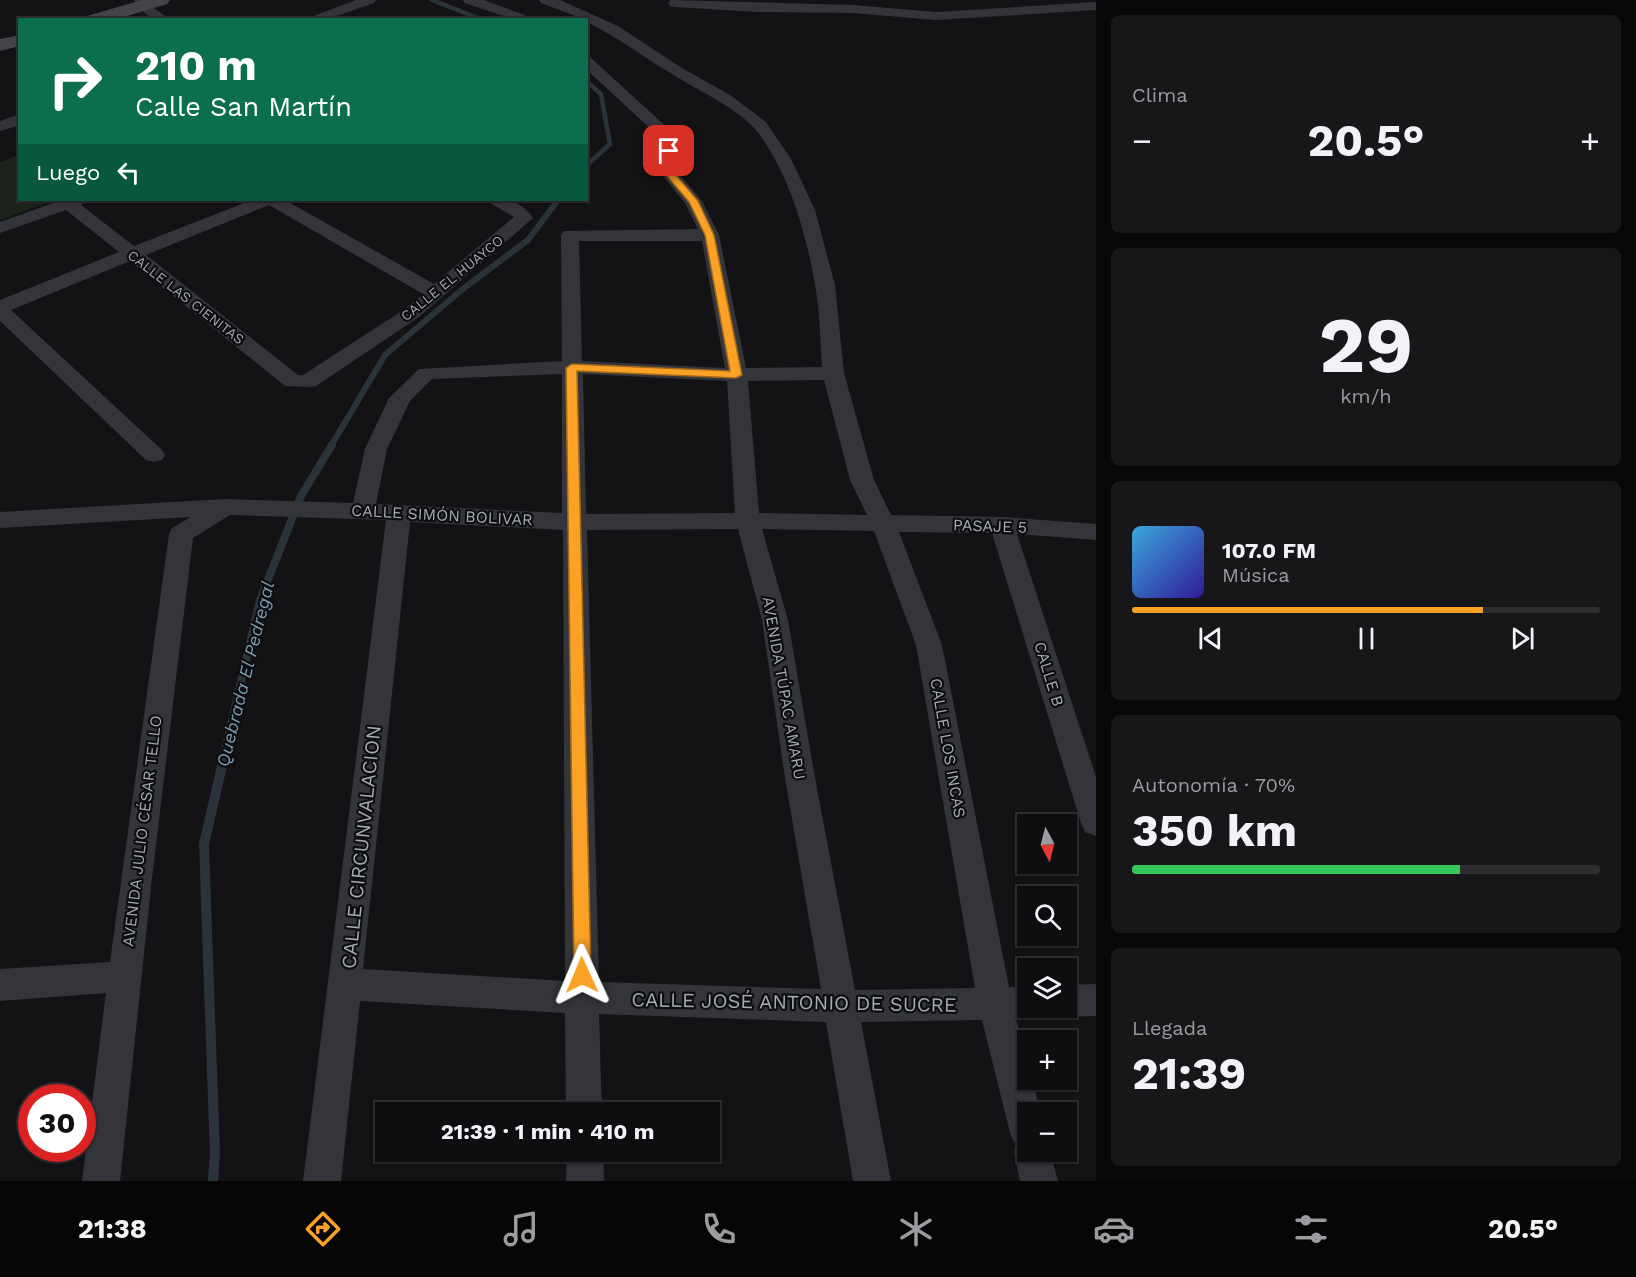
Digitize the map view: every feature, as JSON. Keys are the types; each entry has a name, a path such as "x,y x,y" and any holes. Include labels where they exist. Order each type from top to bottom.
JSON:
{"street":[{"path":"315,18 369,0"},
{"path":"470,0 525,18"},
{"name":"CALLE LOS INCAS","path":"546,0 567,7 613,29 677,71 724,98 760,125 783,159 806,210 825,285 833,373 862,480 884,525 929,645 1011,1003 1024,1102"},
{"path":"99,18 149,1 150,12 160,18"},
{"path":"675,3 758,8 853,9 936,16 1096,6"},
{"path":"334,11 348,18"},
{"path":"0,45 18,40"},
{"name":"AVENIDA TÚPAC AMARU","path":"588,64 663,131 672,176 693,201 710,235 736,375 748,521 775,620 800,778 872,1181"},
{"path":"0,126 18,120"},
{"path":"0,228 73,201"},
{"name":"CALLE LAS CIENITAS","path":"73,201 131,254 293,381 308,381"},
{"path":"154,455 0,308 264,201"},
{"path":"275,201 435,293"},
{"name":"CALLE EL HUAYCO","path":"308,381 412,313 524,218 517,210 500,201"},
{"path":"584,1102 570,235 710,235"},
{"path":"363,511 376,449 400,398 426,373 572,368 736,375 833,373"},
{"name":"CALLE SIMÓN BOLIVAR","path":"0,520 225,507 399,512 575,522 748,521 884,525"},
{"name":"AVENIDA JULIO CÉSAR TELLO","path":"101,1181 181,534 225,507"},
{"name":"CALLE CIRCUNVALACION","path":"322,1181 399,512"},
{"name":"PASAJE 5","path":"884,525 1002,525 1096,532"},
{"name":"CALLE B","path":"1002,525 1096,822"},
{"path":"0,985 125,976"},
{"name":"CALLE JOSÉ ANTONIO DE SUCRE","path":"345,984 583,998 842,1007 1011,1003"},
{"path":"1077,1001 1096,1000"},
{"path":"585,1162 585,1181"},
{"path":"1034,1162 1039,1181"}],"shaded area":[{"path":"18,155 18,201 52,201 0,220 0,162"}],"waterway":[{"name":"Quebrada El Pedregal","path":"432,0 478,18"},
{"name":"Quebrada El Pedregal","path":"588,83 601,94 610,144 588,164"},
{"name":"Quebrada El Pedregal","path":"331,446 385,355 464,288 528,240 557,201"},
{"name":"Quebrada El Pedregal","path":"221,768 260,600 301,496 332,445"},
{"name":"Quebrada El Pedregal","path":"213,1181 215,1154 204,844 222,766"}],"route":[{"path":"582,975 572,368 736,375 710,235 693,201 672,176 669,151"}]}
